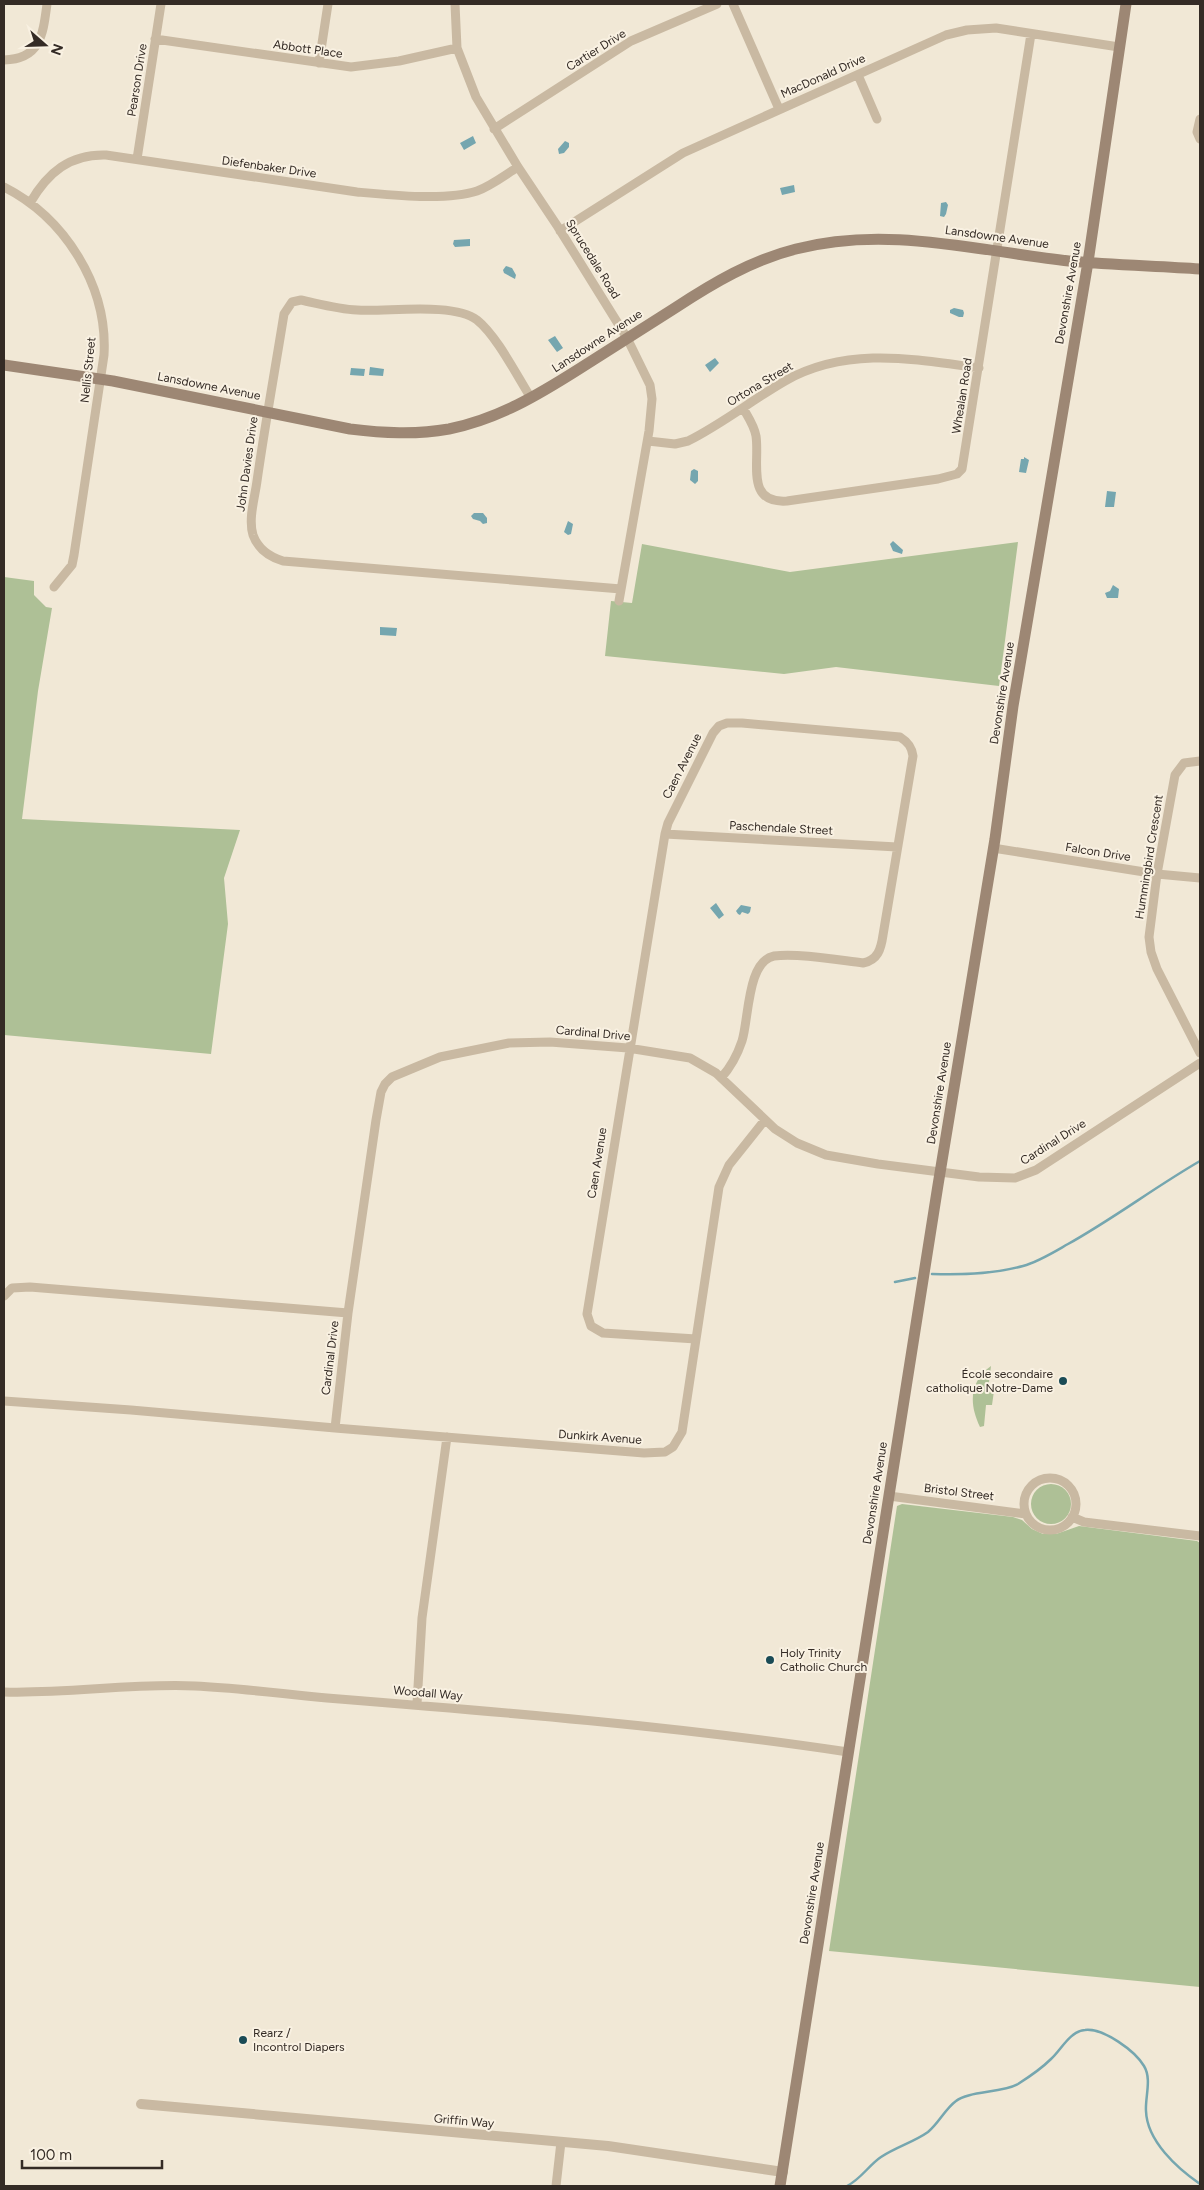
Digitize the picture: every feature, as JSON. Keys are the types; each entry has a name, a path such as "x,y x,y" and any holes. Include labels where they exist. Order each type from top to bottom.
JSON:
{"main road":[{"name":"Devonshire Avenue","path":"780,2186 993,848 1016,689 1088,262 1126,4"},
{"name":"Lansdowne Avenue","path":"4,365 100,380 350,429 379,433 412,433 466,425 501,413 531,398 727,276 757,262 795,249 848,239 887,238 922,240 1088,262 1200,269"}],"street":[{"path":"4,60 23,57 34,49 42,36 47,4"},
{"name":"Pearson Drive","path":"137,159 161,4"},
{"path":"319,63 328,4"},
{"name":"Sprucedale Road","path":"455,4 457,48 476,97 494,129 627,338 645,373 651,392 652,413 648,441 619,602"},
{"name":"Cartier Drive","path":"494,129 631,41 717,4"},
{"path":"733,4 779,110"},
{"name":"MacDonald Drive","path":"560,231 683,153 936,38 959,31 996,28 1119,47"},
{"name":"Whealan Road","path":"743,408 754,428 756,436 758,486 763,495 772,501 786,501 938,479 957,474 963,467 1031,34"},
{"name":"Abbott Place","path":"156,39 335,66 363,66 398,61 457,48"},
{"path":"858,75 877,119"},
{"path":"1200,119 1197,132 1200,139"},
{"name":"Diefenbaker Drive","path":"30,203 52,173 77,159 98,155 137,159 334,189 394,195 462,194 478,190 518,167"},
{"name":"Nellis Street","path":"4,187 30,203 49,219 66,238 93,286 102,315 104,355 90,460 72,565 54,587"},
{"name":"John Davies Drive","path":"531,398 486,329 472,317 446,311 355,310 301,300 292,302 284,314 267,412 252,528 259,546 270,556 283,561 621,589"},
{"name":"Ortona Street","path":"648,441 682,444 795,375 842,360 889,356 979,368"},
{"name":"Caen Avenue","path":"696,1339 603,1333 591,1326 587,1320 587,1308 628,1048 668,823 713,733 719,726 742,723 905,740 912,749 912,756 882,943 876,957 863,963 787,956 774,956 763,961 754,975 745,1031 739,1051 730,1068 721,1078"},
{"name":"Hummingbird Crescent","path":"1200,761 1184,763 1175,775 1157,874 1149,937 1151,952 1158,969 1200,1053"},
{"name":"Paschendale Street","path":"665,834 897,848"},
{"name":"Falcon Drive","path":"993,848 1157,874 1200,878"},
{"name":"Cardinal Drive","path":"335,1428 348,1313 376,1120 381,1092 385,1084 392,1077 440,1057 510,1043 550,1042 628,1048 678,1055 690,1058 721,1078 764,1121 797,1143 826,1155 940,1173 1004,1178 1029,1174 1200,1063"},
{"name":"Dunkirk Avenue","path":"447,1437 644,1453 665,1452 673,1447 682,1432 721,1181 728,1166 764,1121"},
{"path":"4,1296 12,1288 30,1287 348,1313"},
{"path":"4,1401 141,1410 447,1437 422,1618 417,1704"},
{"path":"1043,1479 1061,1480 1074,1492 1076,1501 1072,1517 1061,1528 1052,1530 1043,1529 1035,1525 1026,1514 1025,1498 1028,1489 1043,1479"},
{"name":"Bristol Street","path":"889,1496 1026,1514"},
{"path":"1072,1517 1084,1522 1200,1536"},
{"name":"Woodall Way","path":"4,1692 46,1693 134,1685 196,1686 417,1704 682,1730 848,1752"},
{"name":"Griffin Way","path":"141,2104 608,2146 782,2172"},
{"path":"556,2186 561,2142"}],"green space":[{"path":"1018,542 999,686 836,667 784,674 605,656 611,601 632,603 642,544 790,572"},
{"path":"4,577 34,581 34,595 46,607 52,608 38,691 22,819 240,830 224,878 228,924 211,1054 4,1035"},
{"path":"991,1366 988,1390 994,1391 992,1405 986,1405 984,1426 980,1427 974,1410 973,1394 978,1379"},
{"path":"1051,1484 1062,1487 1068,1493 1071,1504 1068,1515 1062,1521 1051,1524 1040,1521 1034,1515 1031,1504 1034,1493 1040,1487"},
{"path":"902,1504 1013,1517 1022,1520 1032,1529 1043,1534 1056,1534 1079,1526 1197,1541 1200,1543 1200,1987 829,1951 897,1506"}],"water":[{"path":"473,136 476,143 464,150 460,143"},
{"path":"565,141 569,143 569,147 564,153 559,154 558,149"},
{"path":"794,185 795,192 782,195 780,188"},
{"path":"946,202 948,205 946,214 944,217 940,216 941,203"},
{"path":"470,239 470,246 455,247 453,244 454,240"},
{"path":"506,266 512,268 516,275 515,279 504,273 503,270"},
{"path":"954,308 963,310 963,317 950,313 950,310"},
{"path":"555,336 563,348 557,352 548,340"},
{"path":"715,358 719,363 710,372 705,365"},
{"path":"370,367 384,369 383,376 369,375"},
{"path":"351,368 365,369 364,376 350,375"},
{"path":"1024,457 1029,460 1026,473 1019,472 1021,459 1024,459"},
{"path":"694,469 698,471 698,481 695,484 690,480 691,471"},
{"path":"1107,491 1116,492 1114,507 1105,507"},
{"path":"474,513 483,513 487,518 487,523 483,524 473,519 471,516"},
{"path":"568,521 573,524 571,534 568,535 564,532"},
{"path":"893,541 903,550 902,554 893,551 890,544"},
{"path":"1113,585 1119,589 1118,598 1107,598 1105,593 1110,591"},
{"path":"380,627 397,628 396,636 380,635"},
{"path":"716,903 724,915 719,919 710,908"},
{"path":"741,905 751,907 748,914 742,912 740,915 738,914 736,911"}],"waterway":[{"path":"932,1274 989,1272 1012,1269 1034,1262 1118,1214 1200,1161"},
{"path":"895,1282 915,1278"},
{"path":"847,2186 857,2180 881,2157 928,2132 956,2101 968,2095 1003,2089 1018,2084 1055,2055 1070,2037 1085,2030 1093,2030 1110,2037 1126,2047 1140,2060 1148,2077 1146,2111 1152,2133 1157,2143 1173,2162 1200,2184"}],"place":[{"name":"École secondaire catholique Notre-Dame","path":"1063,1381"},
{"name":"Holy Trinity Catholic Church","path":"770,1660"},
{"name":"Rearz / Incontrol Diapers","path":"243,2040"}]}
